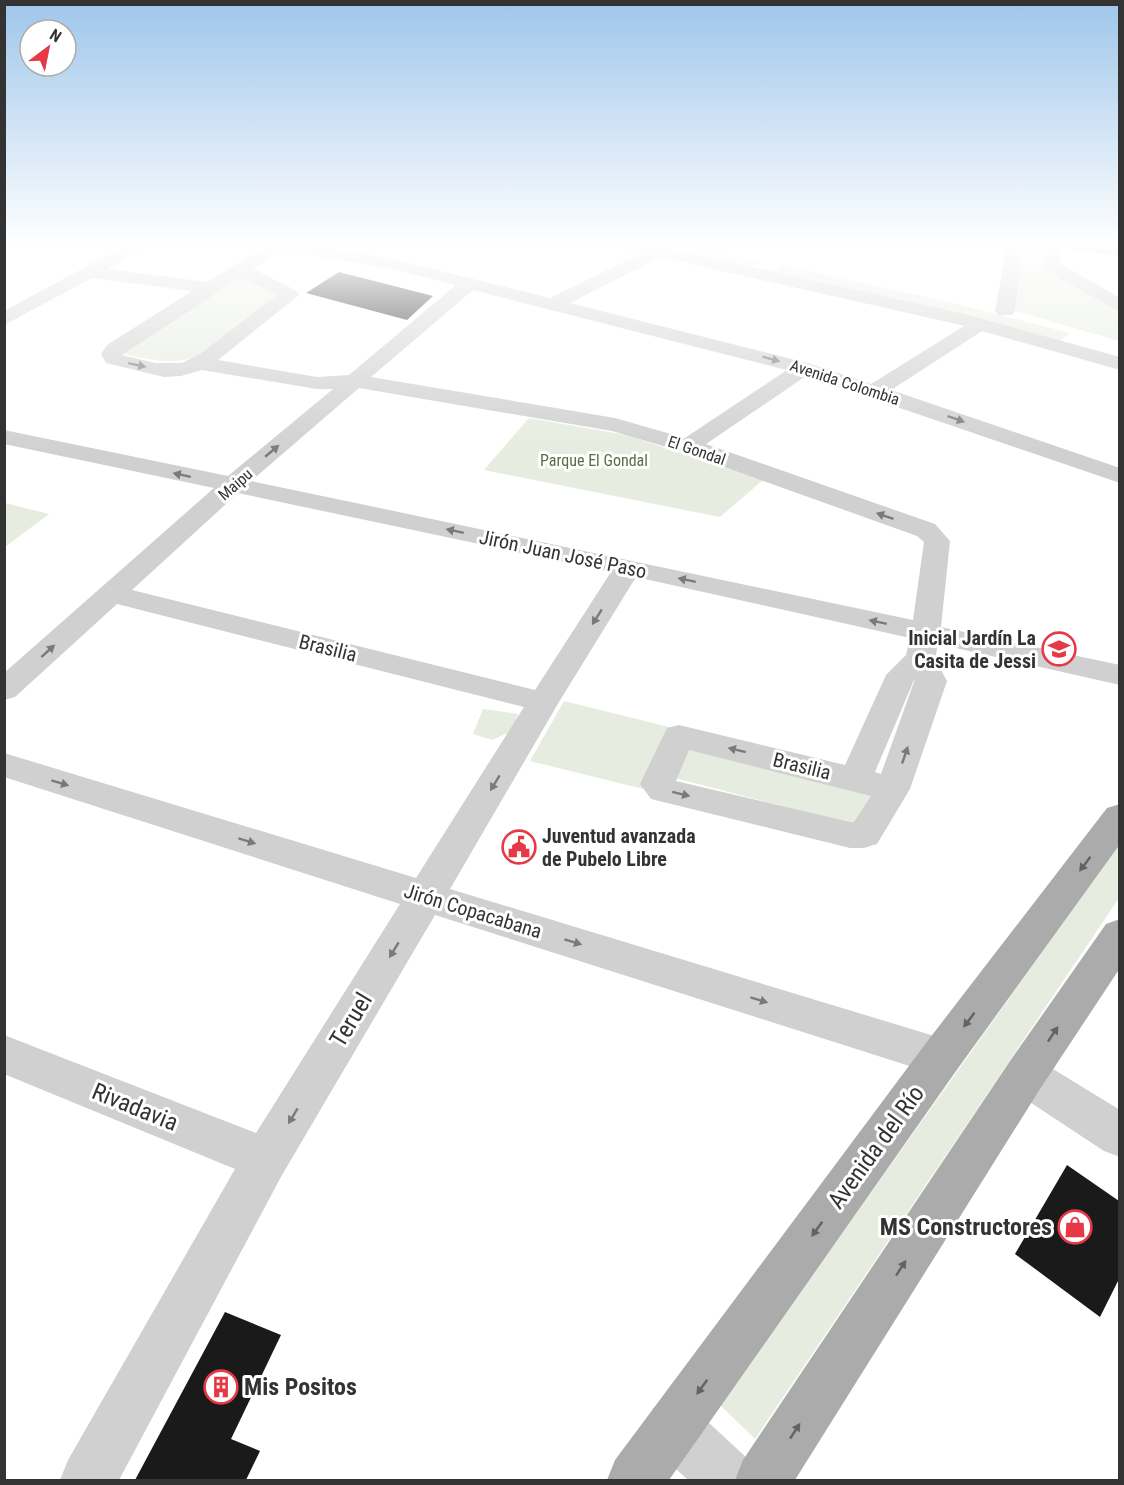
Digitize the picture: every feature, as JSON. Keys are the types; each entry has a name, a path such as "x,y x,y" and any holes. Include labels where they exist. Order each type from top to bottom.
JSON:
{"main road":[{"name":"Avenida del Río","path":"635,1480 941,1057 1119,817"},
{"path":"763,1480 1025,1075 1119,935"}],"street":[{"path":"167,314 114,349 111,354 113,359 172,371 183,370 217,351 265,314"},
{"name":"Maipu","path":"4,690 232,485 433,314"},
{"name":"Avenida Colombia","path":"593,314 804,368 1119,476"},
{"path":"874,391 985,314"},
{"path":"993,314 1066,348 1119,364"},
{"path":"1005,314 1025,317"},
{"path":"1066,348 1086,335"},
{"name":"El Gondal","path":"217,351 330,371 355,381 605,423 687,446 926,530 937,541 923,646"},
{"name":"El Gondal","path":"199,363 317,383 355,381"},
{"path":"687,446 804,368"},
{"name":"Jirón Juan José Paso","path":"11,444 232,485 628,567 923,646 1119,675"},
{"name":"Teruel","path":"88,1480 266,1159 543,702 628,567"},
{"name":"Brasilia","path":"112,594 543,702"},
{"path":"855,780 902,675 923,646"},
{"path":"893,789 931,681 923,646"},
{"name":"Brasilia","path":"679,736 855,780 893,789 864,835 850,835 663,789 657,784 679,736"},
{"name":"Jirón Copacabana","path":"4,765 941,1057"},
{"name":"Rivadavia","path":"4,1054 266,1159"},
{"path":"1025,1075 1119,1136"},
{"path":"673,1428 729,1480"}],"green space":[{"path":"180,314 256,314 197,356 188,359 162,361 127,355 124,352"},
{"path":"941,314 997,314 1070,333 1058,343"},
{"path":"1026,314 1119,314 1119,341"},
{"name":"Parque El Gondal","path":"529,418 626,435 763,480 720,517 484,470"},
{"path":"5,503 49,514 5,547"},
{"path":"564,701 673,728 643,789 530,761"},
{"path":"483,709 518,714 512,731 492,740 473,734"},
{"path":"693,749 869,793 874,798 855,825 675,778 685,752"},
{"path":"1119,844 1119,898 755,1439 720,1405"}],"building":[{"path":"386,314 413,314 407,320"},
{"name":"MS Constructores","path":"1067,1165 1119,1201 1119,1279 1100,1317 1015,1254"},
{"name":"Mis Positos","path":"225,1312 281,1335 231,1439 260,1451 246,1480 135,1480"}],"place":[{"name":"Inicial Jardín La Casita de Jessi","path":"1059,649"},
{"name":"Juventud avanzada de Pubelo Libre","path":"519,847"},
{"name":"MS Constructores","path":"1075,1227"},
{"name":"Mis Positos","path":"221,1387"}]}
